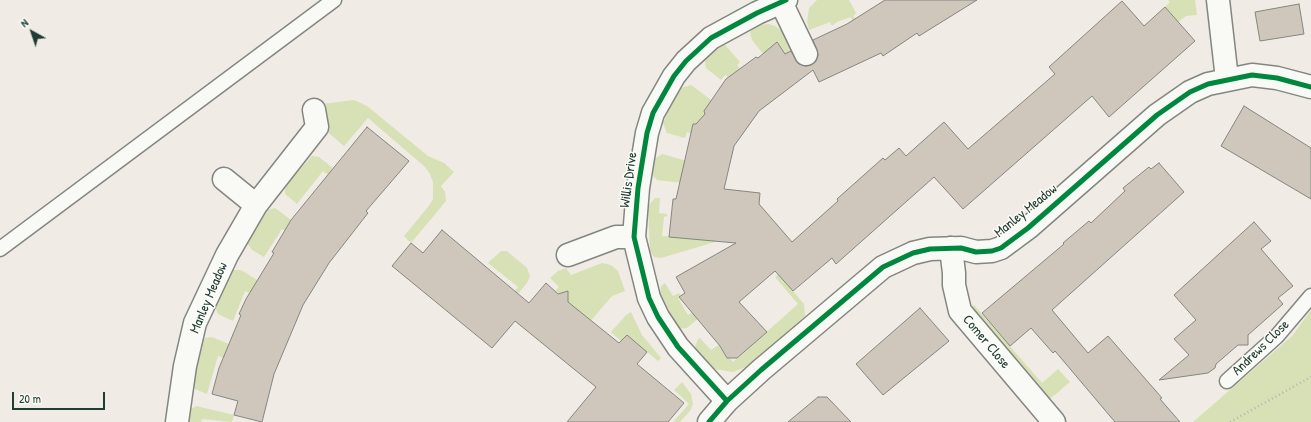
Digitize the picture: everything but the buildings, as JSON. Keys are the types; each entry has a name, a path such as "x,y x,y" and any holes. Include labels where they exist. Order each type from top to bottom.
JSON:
{"street":[{"path":"1218,0 1227,79"},
{"name":"Willis Drive","path":"727,401 678,347 658,317 649,298 634,237 638,188 647,133 653,113 674,76 686,61 710,38 756,12 784,1 806,54"},
{"name":"Manley Meadow","path":"709,422 727,401 883,267 913,253 951,248 976,252 992,251 1001,248 1028,228 1173,102 1208,84 1252,75 1277,78 1311,87"},
{"name":"Manley Meadow","path":"177,422 185,366 195,323 227,254 256,205 317,127 314,110"},
{"path":"224,179 256,205"},
{"path":"568,255 616,237 634,237"},
{"name":"Comer Close","path":"951,248 954,285 960,311 1054,422"}],"lane":[{"path":"0,249 334,0"},
{"name":"Andrews Close","path":"1227,381 1277,336 1311,296"}],"path":[{"path":"1230,422 1311,377"}],"green space":[{"path":"817,0 849,0 856,13 853,16 863,32 859,35 851,17 837,22 832,26 830,22 809,30 807,22 809,8"},
{"path":"1168,0 1195,0 1197,15 1186,16 1178,22 1165,7 1170,2"},
{"path":"769,24 775,26 783,32 796,58 791,61 778,45 764,55 752,40 750,33 753,27"},
{"path":"725,45 740,62 737,65 749,80 741,87 725,75 721,80 706,68 705,61 707,58"},
{"path":"691,85 714,102 705,114 704,137 687,132 685,138 667,133 663,123 671,105 681,88"},
{"path":"354,100 367,106 428,156 444,163 454,172 441,186 445,192 446,201 411,243 404,236 433,199 433,182 430,174 425,167 368,118 344,146 325,130 322,104"},
{"path":"662,154 687,161 682,183 657,180 655,178 651,172 653,160"},
{"path":"312,156 319,157 333,168 331,170 339,177 336,181 323,171 297,204 285,194 285,186"},
{"path":"655,198 660,198 659,213 667,214 667,216 664,217 662,236 715,240 715,242 661,258 654,257 650,251 648,206"},
{"path":"275,208 313,236 308,242 282,229 264,257 252,250 247,243 268,210"},
{"path":"501,251 507,251 527,268 530,276 527,283 500,316 497,313 518,287 488,263"},
{"path":"602,263 611,265 618,271 625,291 612,296 589,323 568,302 568,298 555,291 559,287 550,278 558,271 566,268 571,275"},
{"path":"792,263 781,277 804,304 805,316 746,367 733,372 714,369 696,350 695,346 698,339 700,338 711,350 719,345 727,358 730,358 733,362 798,304 775,277"},
{"path":"233,270 241,270 257,280 260,297 245,291 233,321 218,314 215,307 230,273"},
{"path":"665,283 673,296 679,293 681,296 678,298 688,315 728,293 687,328 677,329 666,312 660,296 661,286"},
{"path":"974,305 1042,383 1058,369 1070,382 1051,398 1047,398 971,308"},
{"path":"1311,310 1311,422 1193,422 1292,336"},
{"path":"631,312 642,335 661,358 658,361 627,335 621,341 611,332 626,315"},
{"path":"212,337 229,344 228,346 238,351 235,361 218,356 207,394 195,389 192,382 202,341 205,338"},
{"path":"682,382 691,394 693,404 690,411 680,422 673,422 689,404 674,390"},
{"path":"196,406 234,415 232,422 202,419 201,422 187,422 190,410"}],"cycle path":[{"path":"727,401 678,347 658,317 649,298 634,237 638,188 647,133 653,113 674,76 686,61 711,38 757,13 786,0"},
{"path":"709,422 727,401 761,370 883,267 913,253 930,249 961,248 976,252 992,251 1001,248 1028,228 1157,115 1190,92 1208,84 1252,75 1277,78 1311,87"}]}
